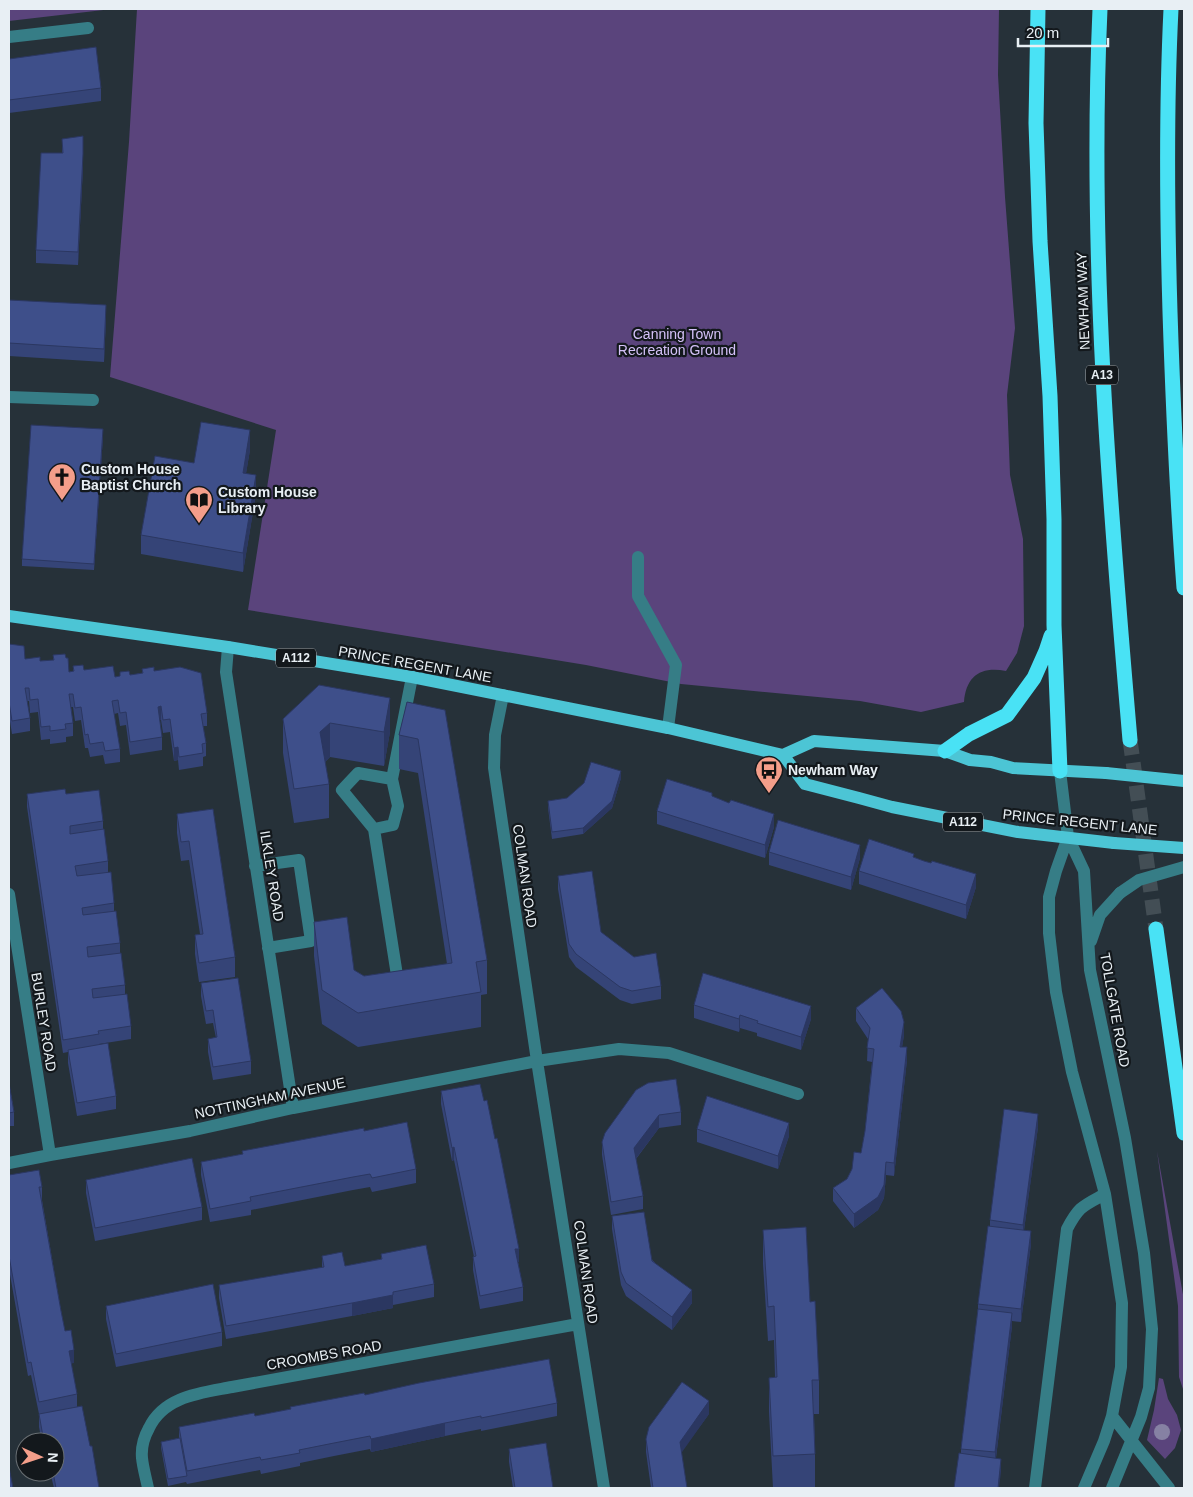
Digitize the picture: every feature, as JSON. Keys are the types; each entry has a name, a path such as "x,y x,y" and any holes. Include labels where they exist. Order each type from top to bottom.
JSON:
{"highway":[{"path":"1038,9 1036,123 1040,241 1050,396 1054,518 1054,625 1060,771"},
{"name":"NEWHAM WAY","path":"1100,9 1096,216 1102,376 1112,535 1130,740"},
{"path":"1171,9 1168,60 1167,215 1172,373 1184,588"},
{"path":"945,751 969,734 1007,715 1034,678 1046,651 1054,625"},
{"path":"1156,929 1184,1133"}],"main road":[{"name":"PRINCE REGENT LANE","path":"9,616 412,677 668,728 783,755 805,784 892,807 1018,832 1184,848"},
{"path":"783,755 814,741 945,751 970,760 991,762 1013,768 1106,773 1184,781"}],"street":[{"path":"9,37 88,28"},
{"path":"9,396 93,400"},
{"path":"638,557 638,596 676,665 668,728"},
{"name":"ILKLEY ROAD","path":"228,648 226,672 293,1108"},
{"path":"374,829 393,826 398,806 392,779 412,677"},
{"name":"COLMAN ROAD","path":"503,695 495,735 494,768 537,1061 604,1488"},
{"path":"1060,771 1068,837 1049,897 1049,933 1056,992 1072,1072 1105,1194 1122,1303 1121,1367 1112,1416 1104,1441 1084,1488"},
{"path":"392,779 358,773 342,790 374,829 399,990"},
{"name":"TOLLGATE ROAD","path":"1068,837 1084,871 1090,970 1125,1138 1144,1253 1152,1329 1149,1388 1141,1417 1112,1488"},
{"path":"255,866 299,860 311,940 268,948"},
{"path":"1089,949 1100,916 1120,893 1139,880 1184,867"},
{"name":"BURLEY ROAD","path":"9,894 50,1154"},
{"path":"537,1061 619,1049 669,1053 798,1094"},
{"name":"NOTTINGHAM AVENUE","path":"9,1163 50,1154 190,1131 293,1108 537,1061"},
{"path":"1035,1488 1067,1229 1074,1216 1084,1205 1105,1194"},
{"name":"CROOMBS ROAD","path":"148,1488 142,1456 144,1438 153,1418 170,1403 193,1394 578,1324"},
{"path":"1112,1416 1169,1488"}],"green space":[{"path":"9,9 112,9 9,21"},
{"name":"Canning Town Recreation Ground","path":"137,9 999,9 998,75 1015,328 1007,395 1010,475 1023,539 1024,626 1017,653 1006,671 989,670 976,675 968,685 964,702 921,712 860,701 681,684 586,665 248,610 276,430 110,377 129,142"},
{"path":"1157,1151 1184,1300 1184,1392 1179,1377 1178,1306"},
{"path":"1159,1378 1163,1379 1168,1399 1177,1415 1181,1430 1175,1448 1165,1459 1147,1440"}],"building":[{"path":"96,47 101,88 9,100 9,59"},
{"path":"83,136 78,252 36,250 41,153 63,153 62,139"},
{"path":"9,300 106,305 104,349 9,343"},
{"name":"Custom House Library","path":"201,422 250,430 243,473 256,475 243,553 141,535 155,456 194,463"},
{"name":"Custom House Baptist Church","path":"31,425 103,429 94,564 22,559"},
{"path":"9,644 24,646 25,659 40,657 40,661 54,660 53,655 65,654 66,658 68,658 69,672 74,671 73,666 83,665 84,670 113,666 115,677 120,676 120,672 129,671 130,675 143,673 142,669 154,667 154,671 180,667 201,673 207,713 201,714 206,743 202,744 203,753 179,757 178,747 174,748 170,719 163,720 161,706 158,707 162,737 130,742 126,712 120,713 118,700 112,701 120,749 105,751 103,742 90,744 88,734 85,735 81,707 75,708 73,694 69,694 73,723 65,724 66,729 50,731 50,726 41,727 38,699 30,700 29,688 25,688 30,718 12,721 9,702"},
{"path":"319,685 390,698 384,732 330,723 320,732 329,784 294,789 283,719"},
{"path":"407,702 445,710 487,960 476,962 481,992 358,1013 322,990 314,922 347,917 354,970 364,976 452,963 418,739 399,735"},
{"path":"591,762 621,771 612,801 583,828 552,832 548,801 567,798 584,783"},
{"path":"667,779 712,793 712,796 729,803 731,800 774,814 765,845 657,811"},
{"path":"65,789 66,794 99,790 103,821 70,826 70,834 104,829 108,861 75,866 77,876 111,872 114,903 82,908 83,915 116,911 120,943 87,947 88,957 121,953 125,985 92,989 93,998 127,994 131,1026 98,1031 99,1034 63,1040 27,794"},
{"path":"213,809 235,957 199,963 195,935 203,934 189,841 181,842 177,814"},
{"path":"778,820 860,845 851,877 769,852"},
{"path":"869,839 914,854 913,857 924,861 931,863 932,861 976,874 966,905 859,871"},
{"path":"592,871 601,932 634,957 656,953 661,986 632,991 620,987 576,954 569,944 558,876"},
{"path":"703,973 811,1006 801,1037 757,1023 758,1021 740,1015 739,1019 694,1005"},
{"path":"238,978 251,1061 213,1067 208,1039 217,1037 213,1010 206,1011 201,983"},
{"path":"882,988 901,1011 904,1022 900,1047 907,1047 894,1163 886,1162 884,1185 878,1197 854,1214 833,1188 847,1179 852,1169 854,1152 861,1153 865,1131 874,1049 867,1048 870,1028 856,1008"},
{"path":"108,1043 116,1096 77,1103 68,1050"},
{"path":"676,1079 681,1112 659,1115 634,1148 643,1196 611,1202 602,1142 605,1133 636,1090 648,1083"},
{"path":"9,1083 14,1112 9,1113"},
{"path":"480,1084 484,1101 487,1100 495,1139 497,1138 519,1249 515,1249 523,1287 480,1296 473,1257 476,1256 441,1091"},
{"path":"707,1096 789,1123 778,1156 697,1129"},
{"path":"1004,1109 1038,1114 1023,1225 990,1220"},
{"path":"407,1122 416,1169 372,1178 370,1174 250,1197 251,1201 210,1209 201,1162 243,1154 242,1151 364,1128 364,1131"},
{"path":"192,1158 202,1207 95,1228 86,1180"},
{"path":"39,1170 42,1187 39,1187 65,1331 71,1330 74,1350 69,1351 77,1394 39,1402 31,1362 28,1363 9,1256 9,1175"},
{"path":"644,1212 652,1261 692,1290 672,1317 626,1283 621,1272 612,1216"},
{"path":"988,1226 1031,1231 1021,1309 978,1304"},
{"path":"806,1227 810,1302 815,1301 819,1380 812,1380 815,1454 773,1456 769,1378 777,1377 774,1306 768,1307 763,1230"},
{"path":"426,1245 434,1284 393,1292 393,1295 226,1326 219,1285 324,1267 322,1256 342,1252 345,1266 382,1259 381,1254"},
{"path":"213,1284 222,1332 116,1354 106,1306"},
{"path":"978,1309 1012,1313 995,1452 961,1449"},
{"path":"549,1359 557,1403 481,1418 481,1416 371,1439 370,1436 334,1443 299,1450 300,1453 261,1460 260,1457 187,1471 179,1427 254,1413 255,1416 291,1409 290,1407 364,1393 365,1395"},
{"path":"682,1382 709,1401 680,1442 687,1488 653,1488 646,1439 649,1427"},
{"path":"82,1406 90,1446 92,1446 99,1488 56,1488 55,1482 65,1482 65,1432 42,1432 39,1414"},
{"path":"180,1438 187,1476 168,1479 161,1442"},
{"path":"546,1443 553,1488 515,1488 509,1449"},
{"path":"959,1453 1001,1459 998,1488 954,1488"},
{"path":"9,1467 13,1488 9,1488"}],"tunnel":[{"path":"1130,740 1156,929"}],"place":[{"name":"Custom House Baptist Church","path":"62,501"},
{"name":"Custom House Library","path":"199,524"},
{"name":"Newham Way","path":"769,794"}]}
